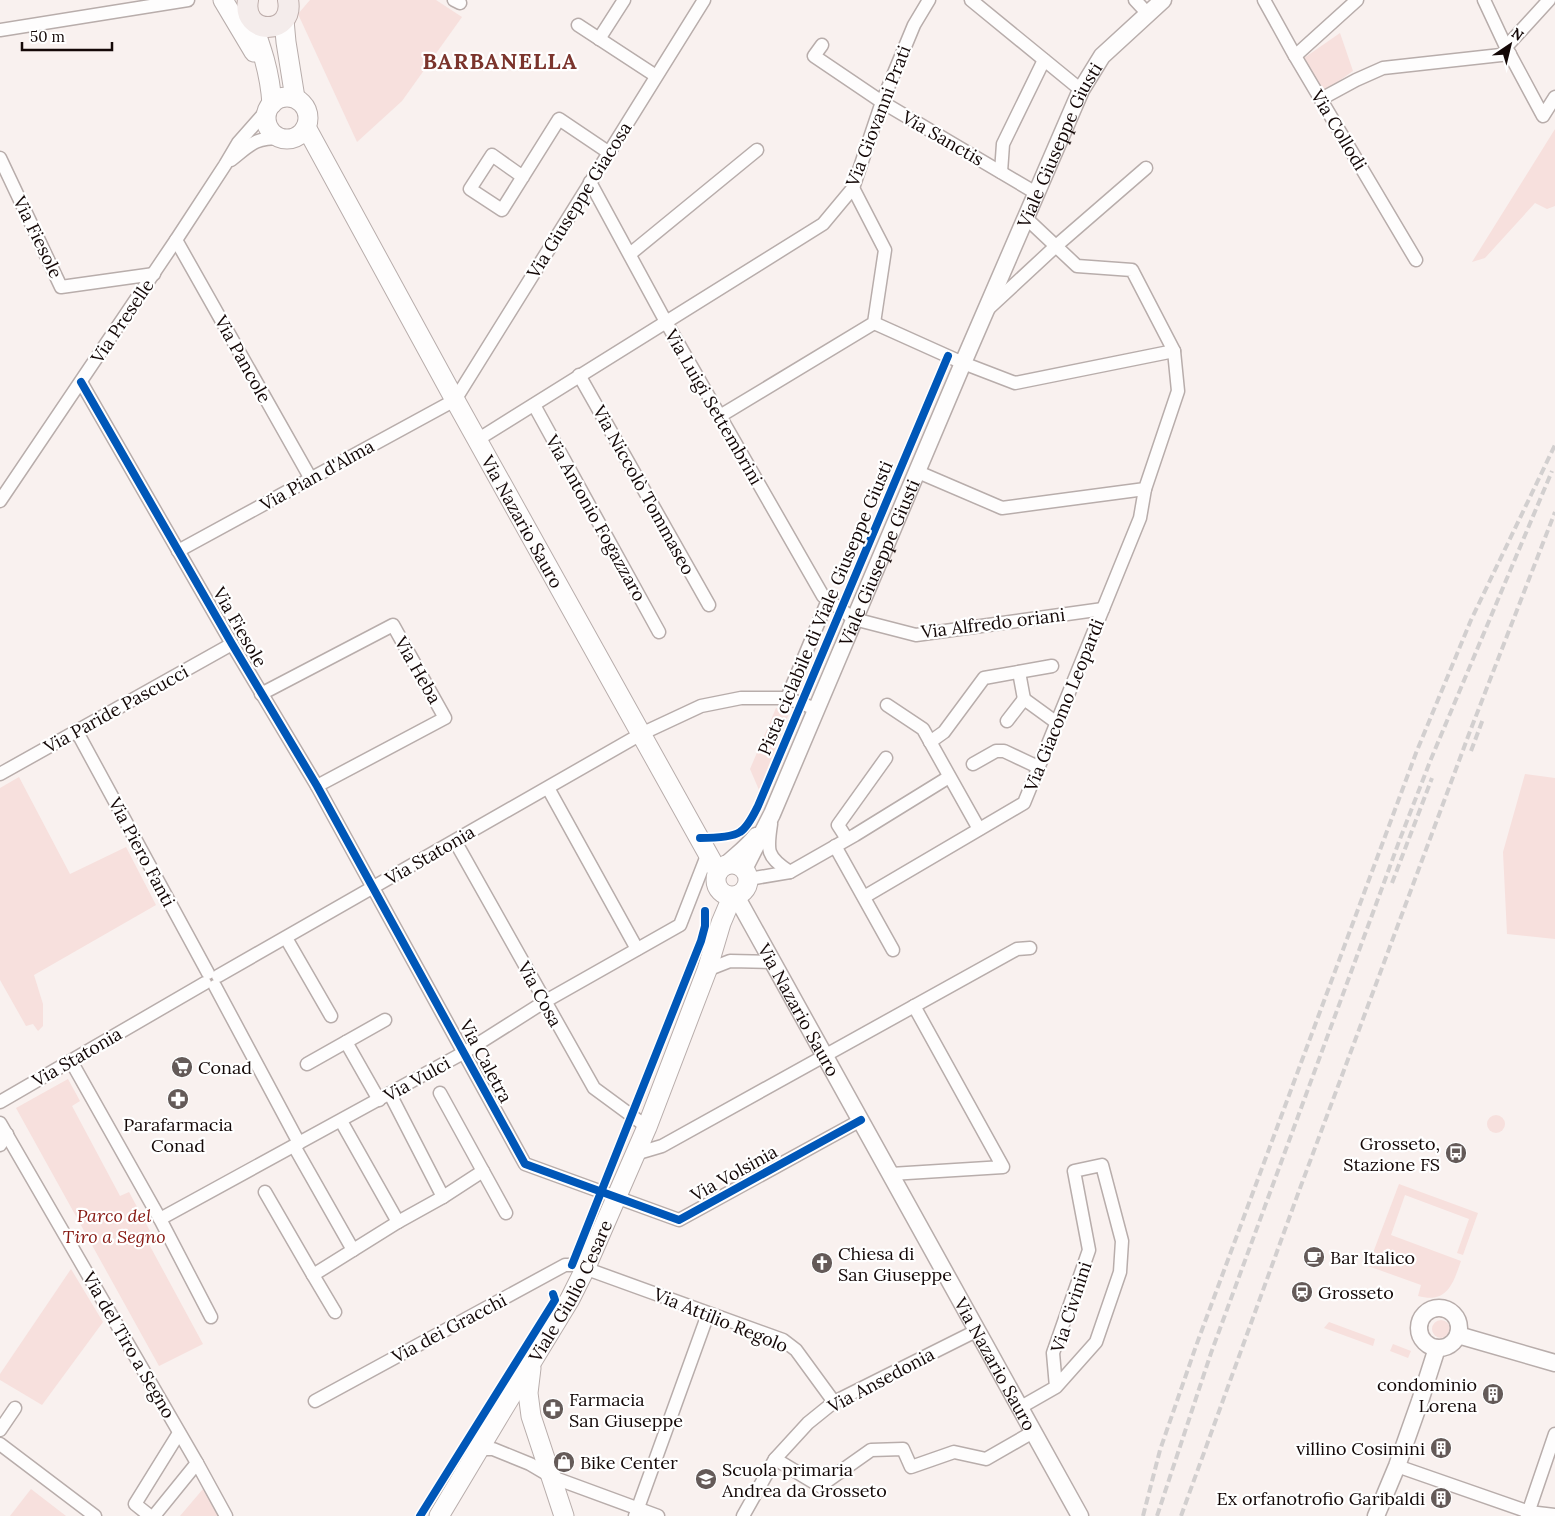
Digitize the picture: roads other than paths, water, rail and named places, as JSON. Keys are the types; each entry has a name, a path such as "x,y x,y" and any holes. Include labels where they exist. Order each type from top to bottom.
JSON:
{"main road":[{"path":"223,0 269,77"},
{"path":"247,6 262,46 269,77 270,107 266,117 270,130 284,139 307,148 328,170"},
{"path":"247,6 260,26 267,28 273,27 288,6"},
{"path":"288,6 286,42 294,98"},
{"path":"270,107 282,98 294,98 305,107 308,120 306,127 299,135 284,139"},
{"path":"306,127 319,148 328,170"},
{"name":"Via Nazario Sauro","path":"328,170 720,874"},
{"path":"734,897 724,894 720,874 735,864 746,874"},
{"name":"Viale Giulio Cesare","path":"720,874 717,912 721,924"},
{"name":"Viale Giuseppe Giusti","path":"734,897 746,890 746,874"},
{"name":"Viale Giulio Cesare","path":"439,1516 570,1299 586,1267 647,1127 707,970 721,924 734,897"},
{"path":"533,1359 528,1385 531,1416 564,1516"},
{"name":"Viale Giulio Cesare","path":"462,1479 510,1410 519,1408 531,1416"}],"street":[{"path":"0,30 188,0"},
{"path":"599,39 624,0"},
{"name":"Via Giuseppe Giacosa","path":"455,400 704,0"},
{"name":"Via Giovanni Prati","path":"477,440 823,224 853,188 882,102 914,24 929,0"},
{"path":"972,0 1081,90"},
{"path":"1135,0 1148,14"},
{"name":"Viale Giuseppe Giusti","path":"746,874 1081,90 1102,56 1163,0"},
{"name":"Via Collodi","path":"1264,0 1295,56 1416,260"},
{"path":"1295,56 1357,0"},
{"path":"1484,0 1543,116 1555,97"},
{"path":"1321,99 1356,80 1384,68 1508,50 1549,0"},
{"path":"578,25 656,76"},
{"name":"Via Sanctis","path":"822,45 814,56 882,102 1036,192"},
{"path":"1001,172 1003,144 1044,60"},
{"name":"Via Preselle","path":"0,501 154,274 226,165 238,143 270,107"},
{"path":"522,177 559,119 608,152"},
{"name":"Via Preselle","path":"226,165 252,143 264,138 284,139"},
{"path":"630,254 757,150"},
{"name":"Via Fiesole","path":"0,158 61,287 154,274"},
{"name":"Viale Giuseppe Giusti","path":"986,310 1146,168"},
{"name":"Via Luigi Settembrini","path":"590,182 666,322 823,596 854,619"},
{"path":"853,188 885,250 874,324"},
{"path":"874,324 963,363 1015,383 1174,351 1132,270 1077,266 1026,218"},
{"name":"Via Pancole","path":"176,240 310,479"},
{"path":"720,416 874,324"},
{"name":"Via Giacomo Leopardi","path":"864,897 1024,803 1140,518 1145,489 1178,391 1174,351"},
{"name":"Via Niccolò Tommaseo","path":"580,375 709,605"},
{"name":"Via Fiesole","path":"81,382 374,887"},
{"name":"Via Pian d'Alma","path":"178,550 455,400"},
{"name":"Via Antonio Fogazzaro","path":"534,405 659,632"},
{"path":"918,472 1002,508 1145,489"},
{"path":"787,698 828,600"},
{"name":"Via Alfredo oriani","path":"854,619 916,635 1103,609"},
{"name":"Via Heba","path":"261,694 393,625 445,718 317,786"},
{"name":"Via Paride Pascucci","path":"0,774 232,644"},
{"path":"930,742 944,732 984,678 1052,666"},
{"path":"1019,672 1024,699 1056,723"},
{"name":"Via Statonia","path":"0,1102 641,734 701,706 741,698 787,698 816,709"},
{"path":"1007,721 1024,699"},
{"path":"887,705 924,730 979,829"},
{"name":"Via Piero Fanti","path":"76,730 212,980 296,1145 353,1250"},
{"path":"973,764 996,751 1004,751 1038,767"},
{"path":"847,839 838,825 886,758"},
{"path":"746,874 790,872 949,777"},
{"path":"548,788 637,949"},
{"path":"772,814 768,844 769,851 774,860 790,872"},
{"name":"Viale Giuseppe Giusti","path":"720,874 736,854 750,845 772,814"},
{"name":"Via Cosa","path":"455,841 594,1088 647,1127"},
{"path":"835,846 893,950"},
{"name":"Via Vulci","path":"160,1220 390,1094 464,1052 544,1002 680,925 708,852"},
{"name":"Via Caletra","path":"374,887 525,1164 617,1198"},
{"name":"Via Nazario Sauro","path":"734,897 773,962 1080,1516"},
{"path":"286,938 331,1016"},
{"path":"635,1154 662,1146 1017,949 1030,948"},
{"path":"707,970 730,961 773,962"},
{"path":"891,1174 1003,1167 914,1006"},
{"path":"308,1064 385,1020"},
{"path":"346,1042 379,1100"},
{"path":"71,1061 160,1220 211,1317"},
{"path":"440,1093 506,1212"},
{"path":"390,1094 443,1197"},
{"path":"341,1120 398,1222"},
{"name":"Via Volsinia","path":"617,1198 679,1220 861,1120"},
{"name":"Via del Tiro a Segno","path":"0,1123 3,1140 180,1433 226,1516"},
{"name":"Via Civinini","path":"1021,1408 1056,1387 1096,1342 1120,1272 1122,1242 1102,1165 1074,1171 1089,1250 1052,1353 1056,1387"},
{"path":"313,1275 483,1172"},
{"path":"265,1192 335,1312"},
{"name":"Via dei Gracchi","path":"315,1401 565,1266 576,1265 586,1267"},
{"name":"Via Attilio Regolo","path":"586,1267 708,1314 783,1340 796,1350 806,1362 834,1402"},
{"path":"1444,1309 1453,1314 1459,1324 1458,1335 1450,1346 1436,1348 1429,1346 1423,1340 1419,1326 1423,1316 1431,1310 1444,1309"},
{"path":"637,1512 708,1314"},
{"name":"Via Ansedonia","path":"743,1516 775,1459 808,1423 834,1402 978,1330"},
{"path":"1458,1335 1555,1363"},
{"path":"1376,1516 1397,1466 1436,1348"},
{"path":"0,1430 15,1408"},
{"path":"775,1459 820,1486 871,1450 903,1449 911,1467 954,1452 986,1459 1033,1432"},
{"path":"150,1516 135,1504 180,1433"},
{"path":"1528,1514 1555,1434"},
{"path":"0,1444 95,1516"},
{"path":"484,1450 493,1450 530,1464 552,1477 637,1512 658,1516"},
{"path":"154,1516 197,1463"},
{"path":"1397,1466 1528,1514 1555,1515"}],"railway":[{"path":"1143,1516 1160,1450 1196,1346 1416,753 1471,620 1555,445"},
{"path":"1157,1516 1211,1353 1400,839 1431,759 1552,471"},
{"path":"1181,1516 1299,1191 1469,734 1555,512"},
{"path":"1471,751 1483,719"},
{"path":"1392,883 1432,778"}],"place":[{"name":"Conad","path":"182,1067"},
{"name":"Parafarmacia Conad","path":"178,1099"},
{"name":"Grosseto, Stazione FS","path":"1456,1153"},
{"name":"Bar Italico","path":"1314,1257"},
{"name":"Chiesa di San Giuseppe","path":"822,1263"},
{"name":"Grosseto","path":"1302,1292"},
{"name":"condominio Lorena","path":"1493,1394"},
{"name":"Farmacia San Giuseppe","path":"553,1409"},
{"name":"villino Cosimini","path":"1441,1448"},
{"name":"Bike Center","path":"564,1462"},
{"name":"Scuola primaria Andrea da Grosseto","path":"706,1479"},
{"name":"Ex orfanotrofio Garibaldi","path":"1441,1498"}],"district":[{"name":"BARBANELLA","path":"500,61"}],"park label":[{"name":"Parco del Tiro a Segno","path":"114,1225"}]}
